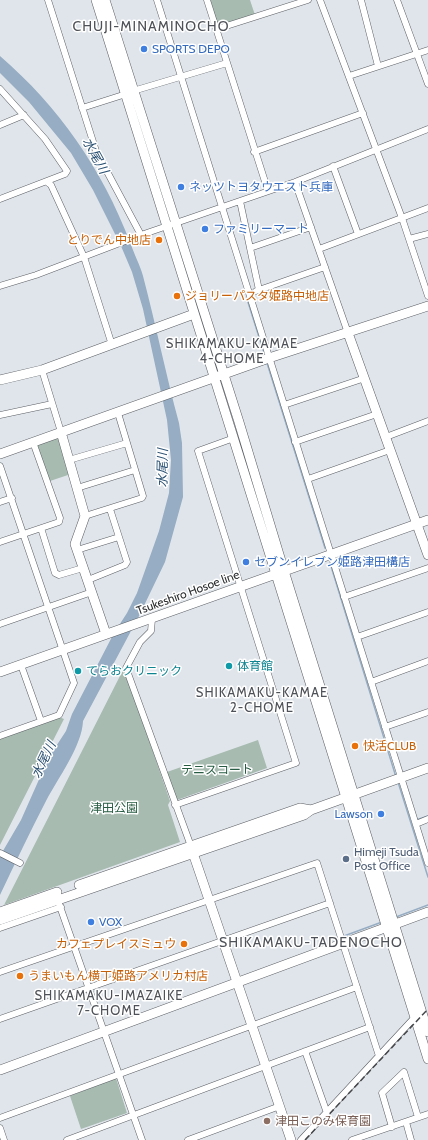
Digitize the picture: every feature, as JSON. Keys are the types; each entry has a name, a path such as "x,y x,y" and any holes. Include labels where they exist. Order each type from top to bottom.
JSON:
{"street":[{"path":"48,0 96,151 141,235"},
{"path":"96,0 130,92"},
{"path":"105,0 130,92 280,573 391,926 428,1032"},
{"path":"157,0 428,863"},
{"path":"207,0 254,152 268,191"},
{"path":"217,29 308,0"},
{"path":"320,0 402,218 428,296"},
{"path":"361,0 378,66"},
{"path":"398,0 428,84"},
{"path":"349,76 428,50"},
{"path":"82,108 227,63"},
{"path":"0,89 45,139 67,171 65,174 47,182 0,199"},
{"path":"254,152 363,113"},
{"path":"0,125 24,115"},
{"path":"0,286 36,275 141,235 294,182 428,128"},
{"path":"333,166 358,234"},
{"path":"47,182 51,185 84,257 112,345"},
{"path":"294,182 428,555"},
{"path":"240,201 258,290"},
{"path":"318,249 428,208"},
{"path":"172,225 194,314 219,377 234,438 280,573"},
{"path":"250,248 311,227"},
{"path":"409,239 428,234"},
{"path":"249,294 325,267"},
{"path":"0,454 192,387 269,358 428,306"},
{"path":"0,380 42,370 194,314"},
{"path":"42,370 85,516 75,544 106,634"},
{"path":"284,404 365,378"},
{"path":"0,415 52,404"},
{"path":"85,516 142,498 143,496 118,413"},
{"path":"295,442 378,414"},
{"path":"386,437 428,421"},
{"path":"175,805 296,763 198,451 234,438"},
{"path":"0,542 59,522 60,518 33,442"},
{"path":"69,460 127,443"},
{"path":"308,479 390,450"},
{"path":"0,466 74,683 59,715 0,736"},
{"path":"77,488 135,470"},
{"path":"0,502 12,498"},
{"path":"88,580 125,565 127,562 110,509"},
{"name":"Tsukeshiro Hosoe line","path":"0,672 428,520"},
{"path":"41,528 56,572 59,575 83,568"},
{"path":"77,550 119,537"},
{"path":"344,597 428,568"},
{"path":"0,624 48,606 92,592"},
{"path":"356,637 428,612"},
{"path":"148,620 151,631 140,642 126,668 192,849 236,983 291,1140"},
{"path":"370,682 428,661"},
{"path":"21,665 41,721"},
{"path":"385,727 428,712"},
{"path":"0,920 192,849 304,815 310,810 428,768"},
{"path":"416,824 428,819"},
{"path":"0,853 20,863"},
{"path":"0,972 317,863 379,1056"},
{"path":"0,912 58,899"},
{"path":"0,928 58,899"},
{"path":"58,899 142,1140"},
{"path":"0,1019 330,903"},
{"path":"0,1070 428,912"},
{"path":"391,926 415,1017 428,1059"},
{"path":"0,1118 357,987"},
{"path":"420,1008 428,1000"},
{"path":"301,1140 415,1017"},
{"path":"67,1140 370,1027"},
{"path":"305,1051 327,1113"},
{"path":"392,1127 382,1093 404,1072 418,1117"},
{"path":"188,1140 280,1106"},
{"path":"352,1140 369,1138 392,1127 428,1114"},
{"path":"406,1122 411,1140"},
{"path":"0,1128 4,1140"}],"green space":[{"path":"209,0 250,0 255,15 220,26 217,24"},
{"path":"59,436 71,474 50,481 37,444"},
{"name":"津田公園","path":"124,668 170,801 168,805 180,842 4,905"},
{"path":"59,717 64,719 0,845 0,738"},
{"name":"テニスコート","path":"258,740 267,768 177,800 167,772"},
{"path":"116,1078 127,1113 81,1129 70,1096"}],"water":[{"path":"0,56 41,96 60,118 92,165 119,215 143,276 179,423 182,443 183,497 165,562 139,616 83,721 82,731 69,762 46,801 0,895 0,856 21,820 49,757 66,731 72,714 114,633 127,613 137,593 159,531 169,493 171,460 167,420 143,309 132,272 121,246 93,190 71,153 29,102 0,73"}],"waterway":[{"path":"247,299 265,356"},
{"path":"267,363 325,548"},
{"path":"330,563 396,777"},
{"path":"398,782 428,877"},
{"path":"416,820 428,816"},
{"path":"396,917 428,905"},
{"path":"344,936 382,922"}],"railway":[{"path":"305,1140 428,1009"}],"place":[{"name":"SPORTS DEPO","path":"144,49"},
{"name":"ネッツトヨタウエスト兵庫","path":"181,187"},
{"name":"ファミリーマート","path":"205,229"},
{"name":"とりでん中地店","path":"159,240"},
{"name":"ジョリーパスタ姫路中地店","path":"177,296"},
{"name":"セブンイレブン姫路津田構店","path":"246,562"},
{"name":"体育館","path":"229,666"},
{"name":"てらおクリニック","path":"78,671"},
{"name":"快活CLUB","path":"355,746"},
{"name":"Lawson","path":"381,814"},
{"name":"Himeji Tsuda Post Office","path":"346,859"},
{"name":"VOX","path":"91,922"},
{"name":"カフェプレイスミュウ","path":"184,944"},
{"name":"うまいもん横丁姫路アメリカ村店","path":"20,976"},
{"name":"津田このみ保育園","path":"267,1121"}],"district":[{"name":"CHUJI-MINAMINOCHO","path":"151,27"},
{"name":"SHIKAMAKU-KAMAE 4-CHOME","path":"232,352"},
{"name":"SHIKAMAKU-KAMAE 2-CHOME","path":"262,700"},
{"name":"SHIKAMAKU-TADENOCHO","path":"311,943"},
{"name":"SHIKAMAKU-IMAZAIKE 7-CHOME","path":"109,1004"}],"water label":[{"name":"水尾川","path":"95,156"},
{"name":"水尾川","path":"163,468"},
{"name":"水尾川","path":"44,760"}]}
